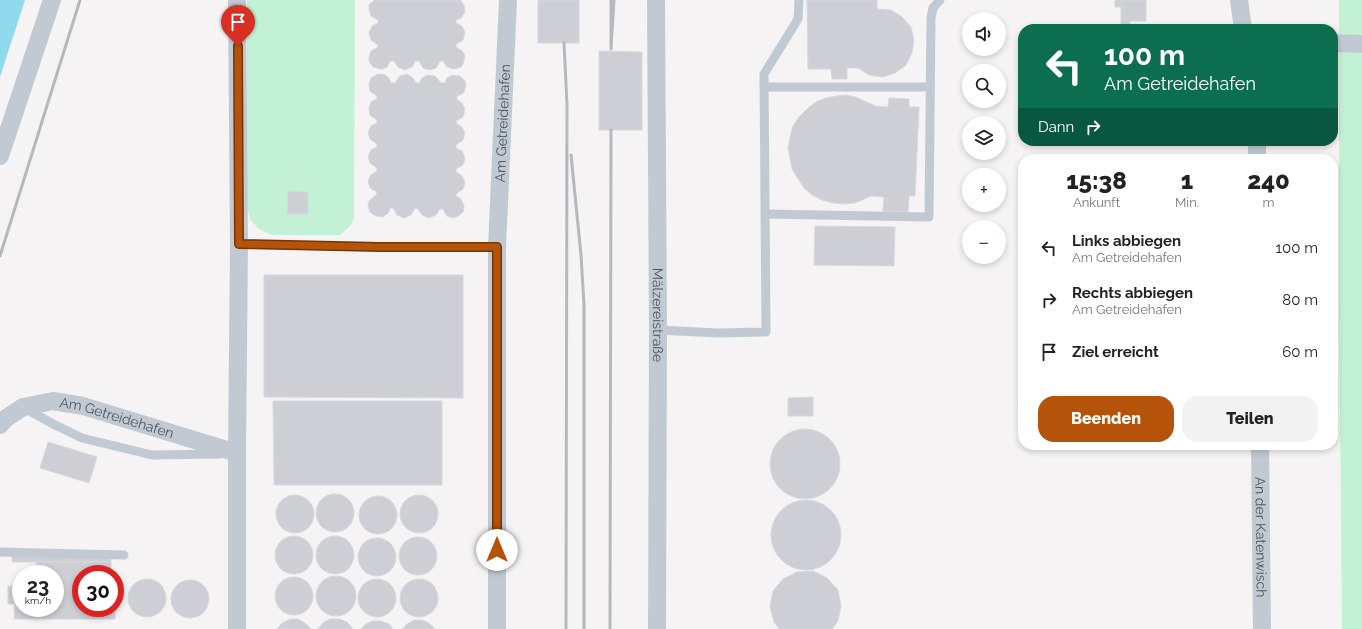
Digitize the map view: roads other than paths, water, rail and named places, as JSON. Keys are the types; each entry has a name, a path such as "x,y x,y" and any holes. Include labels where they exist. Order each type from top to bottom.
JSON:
{"street":[{"path":"0,156 52,0"},
{"path":"237,0 239,244 237,629"},
{"name":"Am Getreidehafen","path":"497,629 497,247 508,0"},
{"name":"Mälzereistraße","path":"656,0 658,330 657,629"},
{"path":"1239,0 1242,24"},
{"path":"1338,44 1362,44"},
{"name":"Am Getreidehafen","path":"0,425 5,419 23,407 53,401 83,406 237,453"},
{"name":"An der Katenwisch","path":"1260,450 1262,629"}],"lane":[{"path":"658,330 718,333 766,332 764,74 798,19 798,0"},
{"path":"765,214 929,217 931,18 933,8 940,0"},
{"path":"764,87 930,87"},
{"path":"239,244 380,247 497,247"},
{"path":"23,407 55,426 82,438 152,455 237,453"},
{"path":"0,552 124,555"}],"water":[{"path":"0,0 25,0 0,77"}],"railway":[{"path":"0,256 80,0"},
{"path":"611,0 611,49 614,0"},
{"path":"564,43 567,105 566,629"},
{"path":"610,629 611,130"},
{"path":"571,155 581,255 584,305 584,629"}]}
